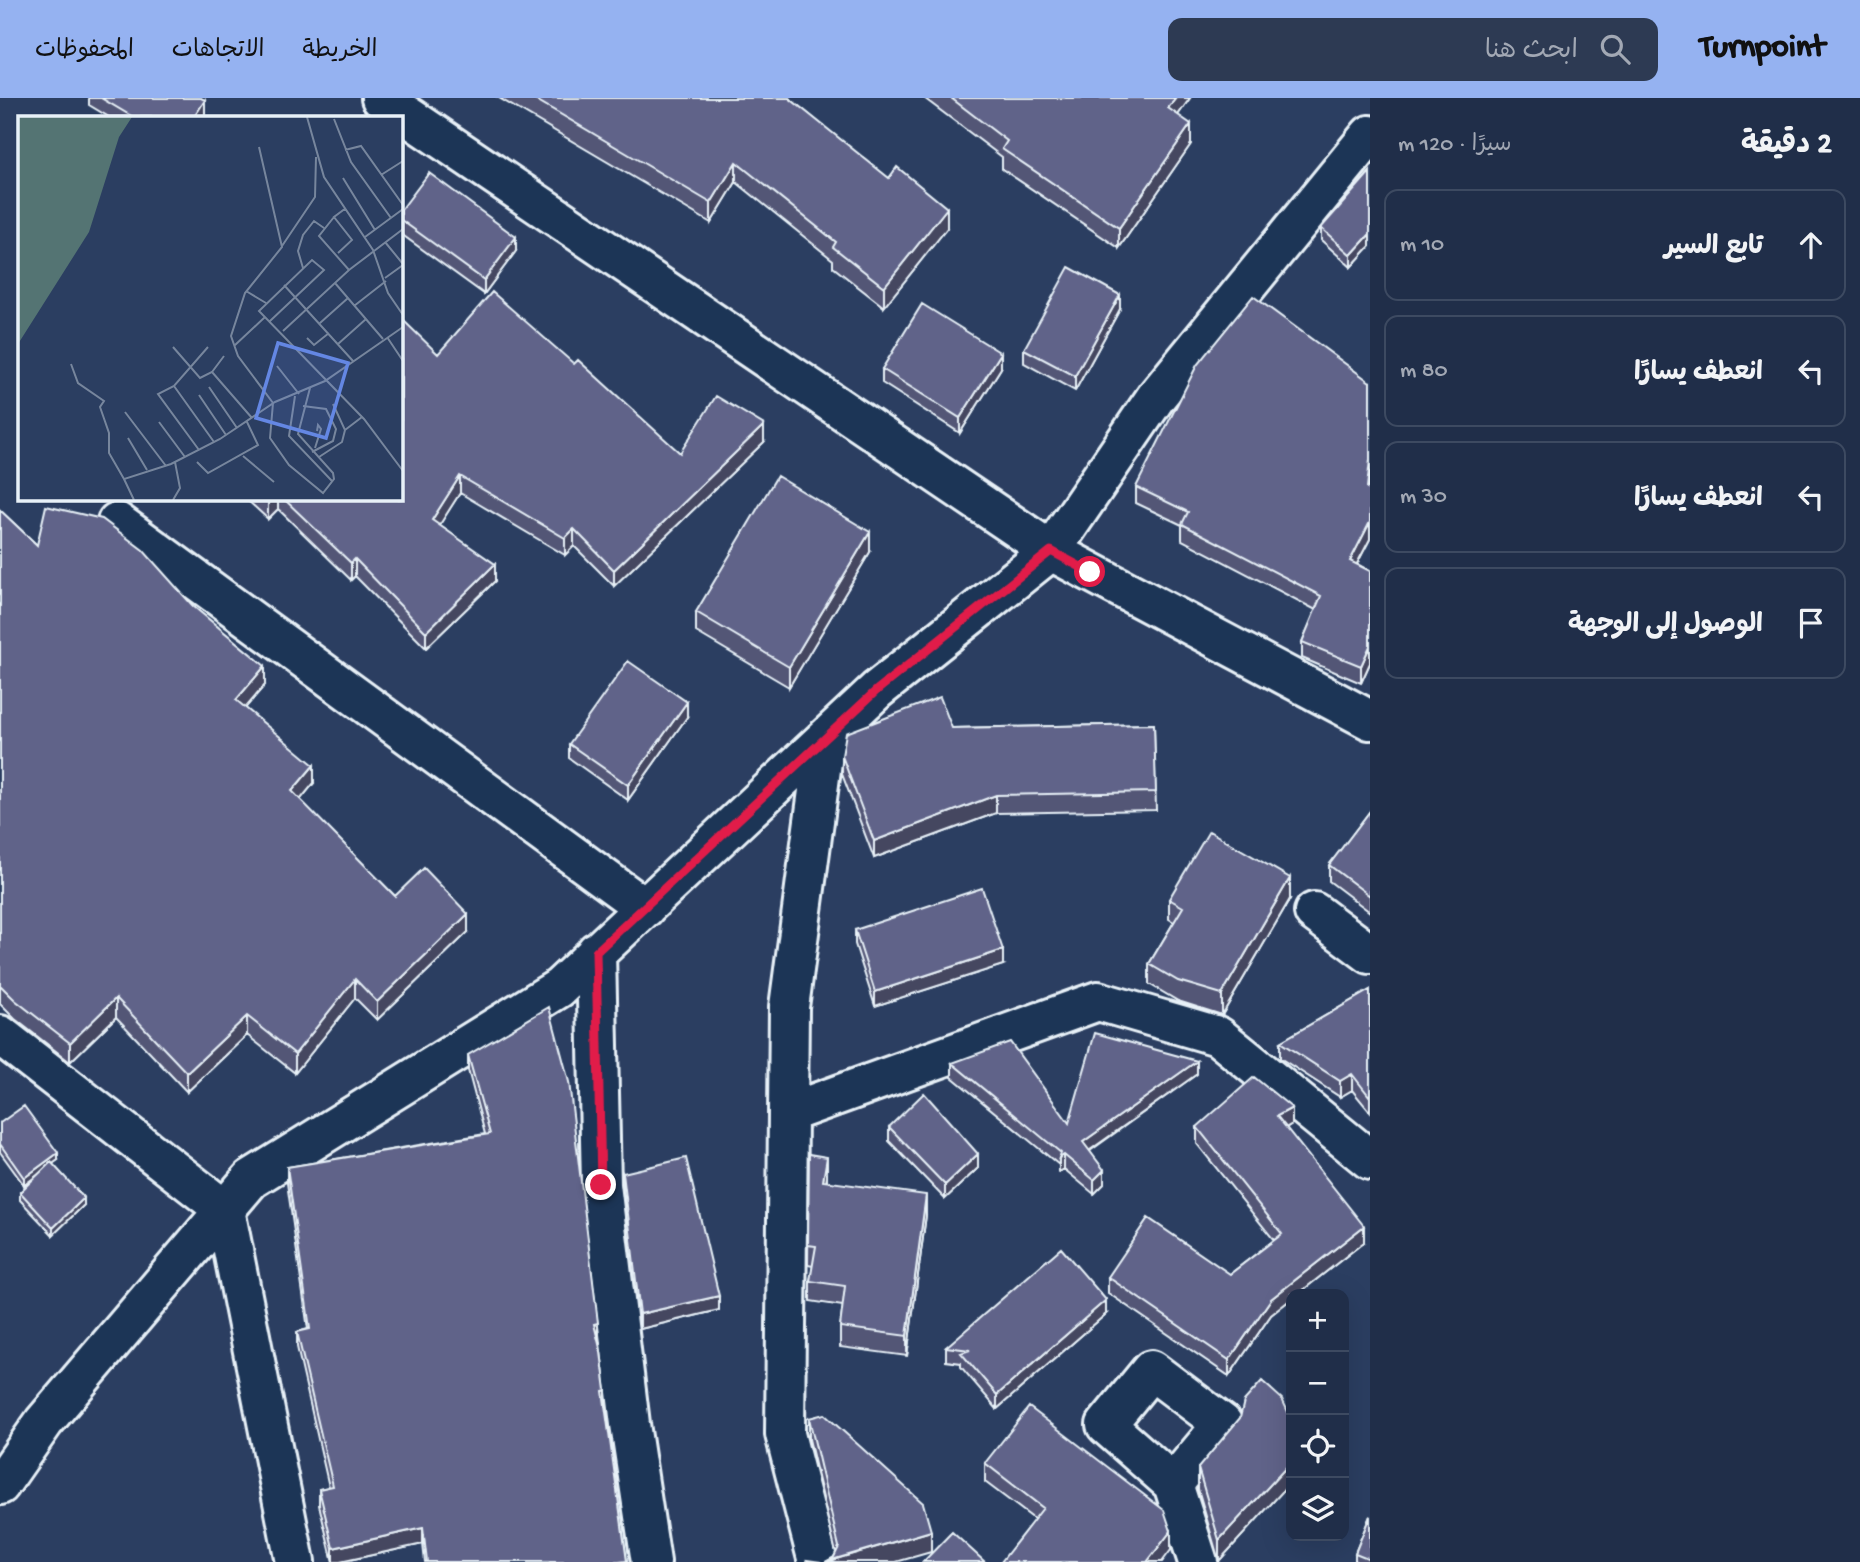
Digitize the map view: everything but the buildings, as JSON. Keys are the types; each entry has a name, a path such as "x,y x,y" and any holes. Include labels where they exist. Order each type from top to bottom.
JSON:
{"street":[{"path":"381,98 1051,551 1370,720"},
{"path":"0,1485 44,1422 251,1179 559,988 877,690 1051,551 1156,397 1370,135"},
{"path":"117,522 645,908"},
{"path":"818,1562 785,1434 789,1007 825,739"},
{"path":"1314,912 1370,954"},
{"path":"596,952 601,1185 630,1424 651,1562"},
{"path":"788,1113 1098,1001 1218,1037 1370,1160"},
{"path":"0,1035 225,1210 295,1562"},
{"path":"1173,1484 1198,1562"}],"route":[{"path":"601,1185 596,952 877,690 1051,551 1090,572"}]}
